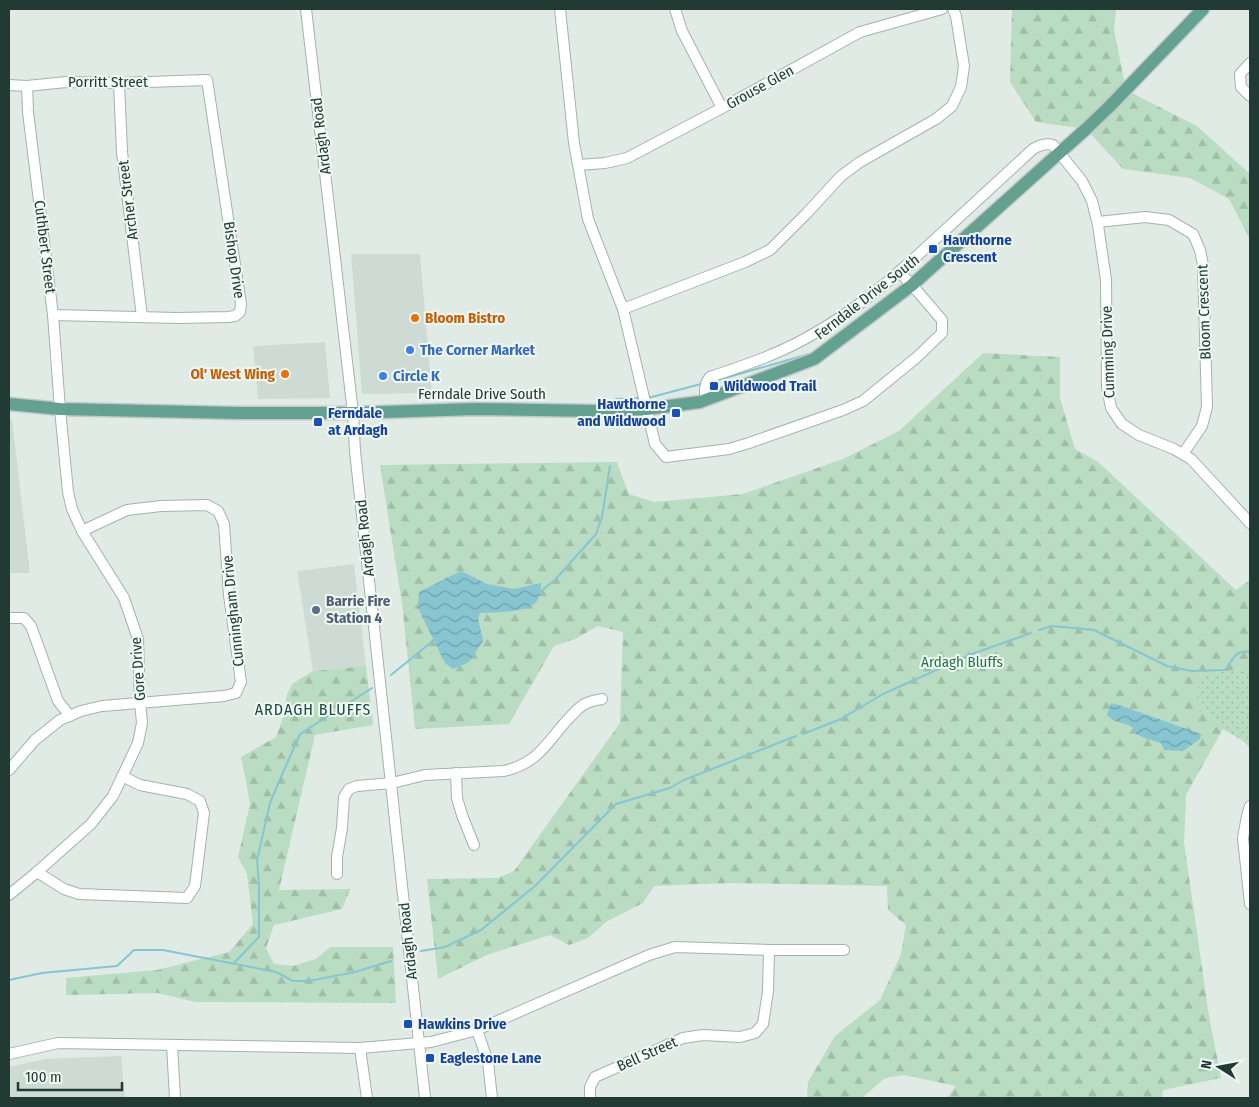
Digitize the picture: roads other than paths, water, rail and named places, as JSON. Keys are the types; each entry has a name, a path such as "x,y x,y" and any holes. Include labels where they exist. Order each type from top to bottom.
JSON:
{"main road":[{"name":"Ferndale Drive South","path":"9,404 60,408 237,413 353,413 475,409 598,411 647,409 700,402 814,359 912,285 1061,153 1110,106 1203,9"}],"street":[{"name":"Ardagh Road","path":"306,9 353,413 425,1098"},
{"path":"560,9 574,143 588,219 623,310 656,444 666,457 729,449 843,410 863,400 916,358 942,333 942,320 899,272"},
{"path":"675,9 682,31 722,108"},
{"name":"Grouse Glen","path":"579,165 605,163 627,158 860,32 942,9"},
{"path":"623,310 745,262 770,250 841,176 860,162 936,119 952,106 961,87 964,66 956,16 953,9"},
{"path":"1250,63 1240,74 1241,87 1250,96"},
{"name":"Porritt Street","path":"9,85 27,86 66,82 119,83 207,80"},
{"name":"Bishop Drive","path":"54,315 228,317 235,316 240,312 241,304 207,80"},
{"name":"Archer Street","path":"119,83 122,152 142,317"},
{"name":"Cuthbert Street","path":"27,86 28,112 54,315 60,408"},
{"path":"705,400 705,385 710,377 763,359 816,333 876,292 1033,149 1048,144 1053,145 1061,153"},
{"name":"Cumming Drive","path":"1061,153 1082,181 1092,201 1098,222 1106,280 1106,387 1110,408 1122,424 1139,435 1174,449 1191,459 1250,523"},
{"name":"Bloom Crescent","path":"1098,222 1145,217 1169,220 1193,234 1200,250 1203,265 1207,409 1202,424 1183,454"},
{"name":"Gore Drive","path":"9,895 91,824 113,796 138,743 142,722 138,639 124,598 82,531 72,509 68,492 60,408"},
{"name":"Cunningham Drive","path":"9,770 35,740 60,720 80,711 102,706 140,702 224,696 236,692 241,682 229,595 224,524 218,511 207,504 127,510 82,531"},
{"path":"9,618 24,618 32,626 58,701 70,716"},
{"path":"337,874 337,857 342,828 344,797 345,792 352,787 392,783 425,775 504,771 515,768 525,764 540,753 564,723 585,703 602,699"},
{"path":"456,773 457,798 474,846"},
{"path":"37,872 64,889 79,894 187,898 195,886 204,813 200,801 187,794 140,785 122,776"},
{"path":"1250,806 1243,838 1250,904"},
{"path":"9,1054 58,1043 360,1048 420,1044 477,1030 649,955 675,948 844,950"},
{"name":"Bell Street","path":"590,1098 590,1087 595,1077 684,1038 703,1035 740,1037 754,1033 763,1024 768,992 769,950"},
{"path":"477,1030 488,1062 492,1098"},
{"path":"172,1044 175,1098"},
{"path":"360,1048 367,1098"}],"water":[{"path":"461,571 487,584 514,589 541,583 541,588 536,602 532,606 518,610 480,613 478,618 483,641 469,662 453,669 445,663 418,608 419,592"},
{"path":"1111,703 1201,734 1200,739 1183,751 1164,750 1161,743 1136,734 1131,726 1113,720 1107,715"}],"waterway":[{"path":"718,380 809,354"},
{"path":"648,398 701,384"},
{"path":"616,399 640,398"},
{"path":"541,591 555,580 596,534 602,517 610,466"},
{"path":"1039,630 1052,626 1094,630 1167,666 1192,671 1225,670 1232,659 1238,654 1250,652"},
{"path":"803,734 841,719 883,694 972,654 1031,633"},
{"path":"391,675 434,640"},
{"path":"234,963 259,937 257,860 270,803 300,734 372,688"},
{"path":"421,951 445,947 481,930 535,886 616,804 670,788 684,780 796,736"},
{"path":"9,980 42,973 117,966 134,950 163,950 276,972 293,981 309,981 355,972 391,961"}],"place":[{"name":"Hawthorne Crescent","path":"933,249"},
{"name":"Bloom Bistro","path":"415,318"},
{"name":"The Corner Market","path":"410,350"},
{"name":"Ol' West Wing","path":"285,374"},
{"name":"Circle K","path":"383,376"},
{"name":"Wildwood Trail","path":"714,386"},
{"name":"Hawthorne and Wildwood","path":"676,413"},
{"name":"Ferndale at Ardagh","path":"318,422"},
{"name":"Barrie Fire Station 4","path":"316,610"},
{"name":"Hawkins Drive","path":"408,1024"},
{"name":"Eaglestone Lane","path":"430,1058"}],"district":[{"name":"ARDAGH BLUFFS","path":"313,709"}],"park label":[{"name":"Ardagh Bluffs","path":"962,662"}]}
